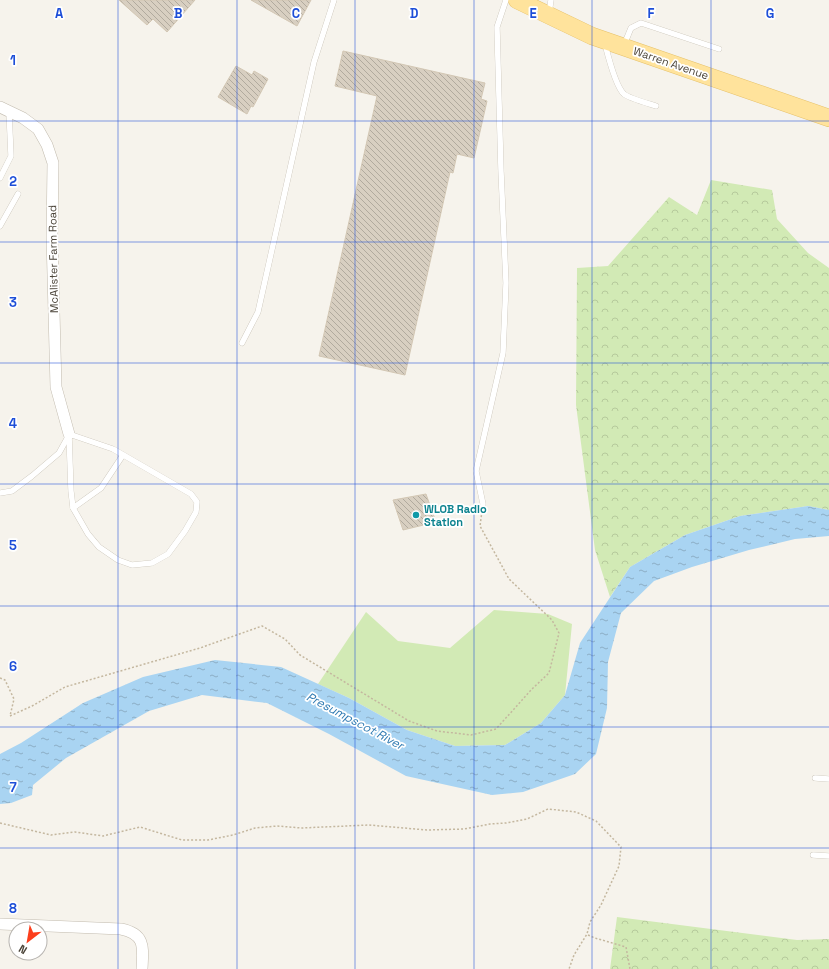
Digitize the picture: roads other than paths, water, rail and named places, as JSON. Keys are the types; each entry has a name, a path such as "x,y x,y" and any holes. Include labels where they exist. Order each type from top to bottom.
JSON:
{"main road":[{"name":"Warren Avenue","path":"517,0 550,8 578,30 604,40 829,118"}],"street":[{"name":"McAlister Farm Road","path":"5,109 23,118 38,129 47,145 53,163 52,236 56,387 69,434"},
{"path":"0,924 130,930 138,935 142,942 142,969"}],"lane":[{"path":"242,343 258,312 314,62 334,0"},
{"path":"483,504 476,471 503,353 506,283 497,27 506,0"},
{"path":"623,47 631,28 642,23 719,49"},
{"path":"604,40 609,60 619,86 624,94 656,106"},
{"path":"1,174 11,156 5,109"},
{"path":"0,226 18,194"},
{"path":"69,434 113,449 191,494 198,502 196,512 185,531 168,554 152,564 132,565 118,560 99,547 88,534 73,508 69,434"},
{"path":"0,493 12,491 38,471 59,453 69,434"},
{"path":"73,508 101,488 123,455"},
{"path":"815,778 829,779"},
{"path":"813,855 829,856"}],"water":[{"name":"Presumpscot River","path":"808,506 829,510 829,536 795,539 749,550 692,567 654,581 621,613 608,662 607,708 596,754 575,774 523,792 492,795 406,776 329,734 267,703 202,695 149,711 66,758 33,785 32,795 11,803 0,804 0,754 21,743 83,703 143,677 215,660 281,667 349,698 407,730 455,746 505,745 541,723 565,695 580,643 630,567 685,535 740,516"}],"place":[{"name":"WLOB Radio Station","path":"416,515"}]}
